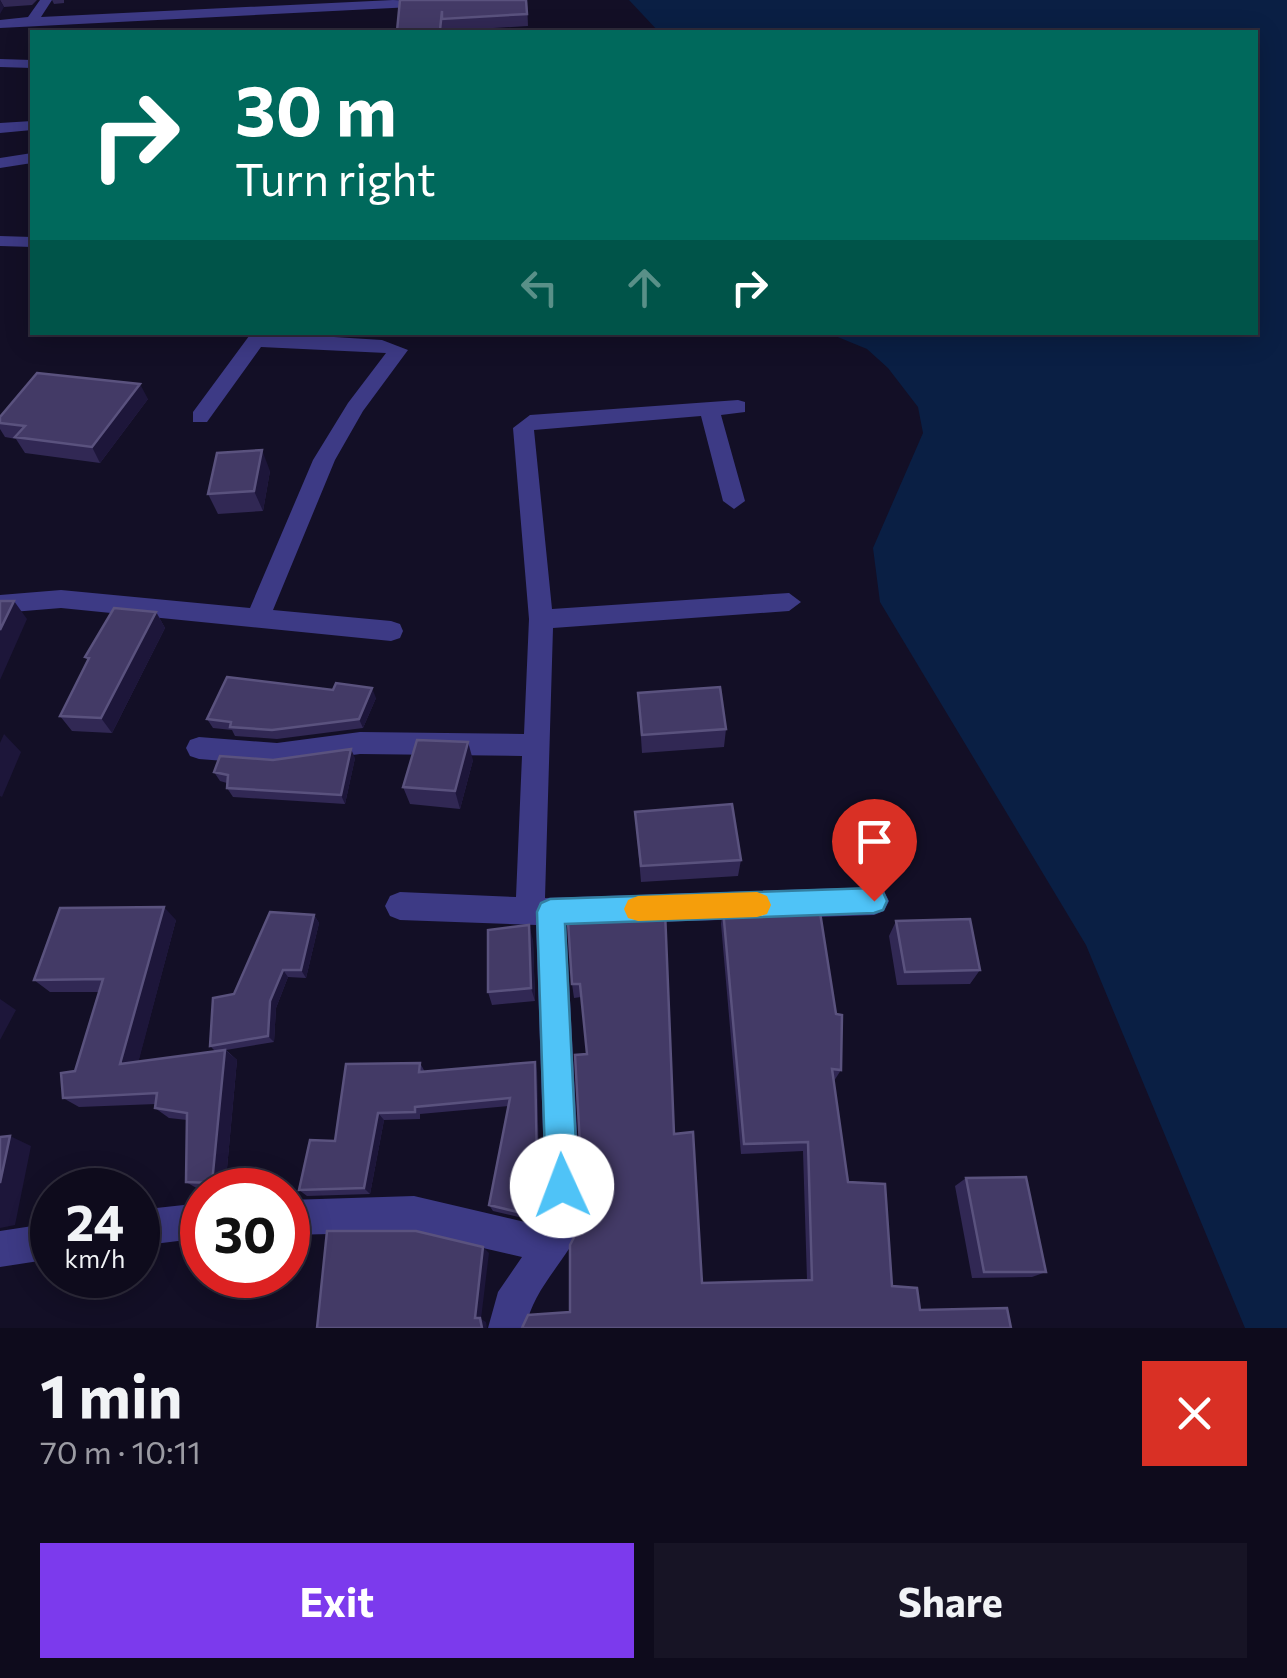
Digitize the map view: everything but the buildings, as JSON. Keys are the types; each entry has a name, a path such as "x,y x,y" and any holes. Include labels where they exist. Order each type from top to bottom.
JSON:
{"street":[{"path":"32,21 46,0"},
{"path":"0,24 452,1"},
{"path":"0,64 30,64"},
{"path":"0,128 30,126"},
{"path":"0,163 30,158"},
{"path":"0,242 30,242"},
{"path":"200,417 259,337 390,347 324,460 247,619"},
{"path":"507,1328 512,1306 564,1225 540,911 536,745 541,619 523,428 530,422 738,407"},
{"path":"709,410 734,501"},
{"path":"0,604 62,599 391,631"},
{"path":"541,619 789,602"},
{"path":"200,748 277,754 324,744 536,745"},
{"path":"400,906 540,911 874,901"},
{"path":"310,1216 414,1214 552,1246"},
{"path":"0,1249 30,1244"}],"water":[{"path":"629,0 1287,0 1287,1328 1245,1328 1086,945 880,602 873,548 923,433 918,407 888,368 867,349 833,335 1258,335 1258,30 657,30"}],"slow traffic":[{"path":"638,909 757,905"}],"route":[{"path":"562,1186 550,912 874,901"}]}
